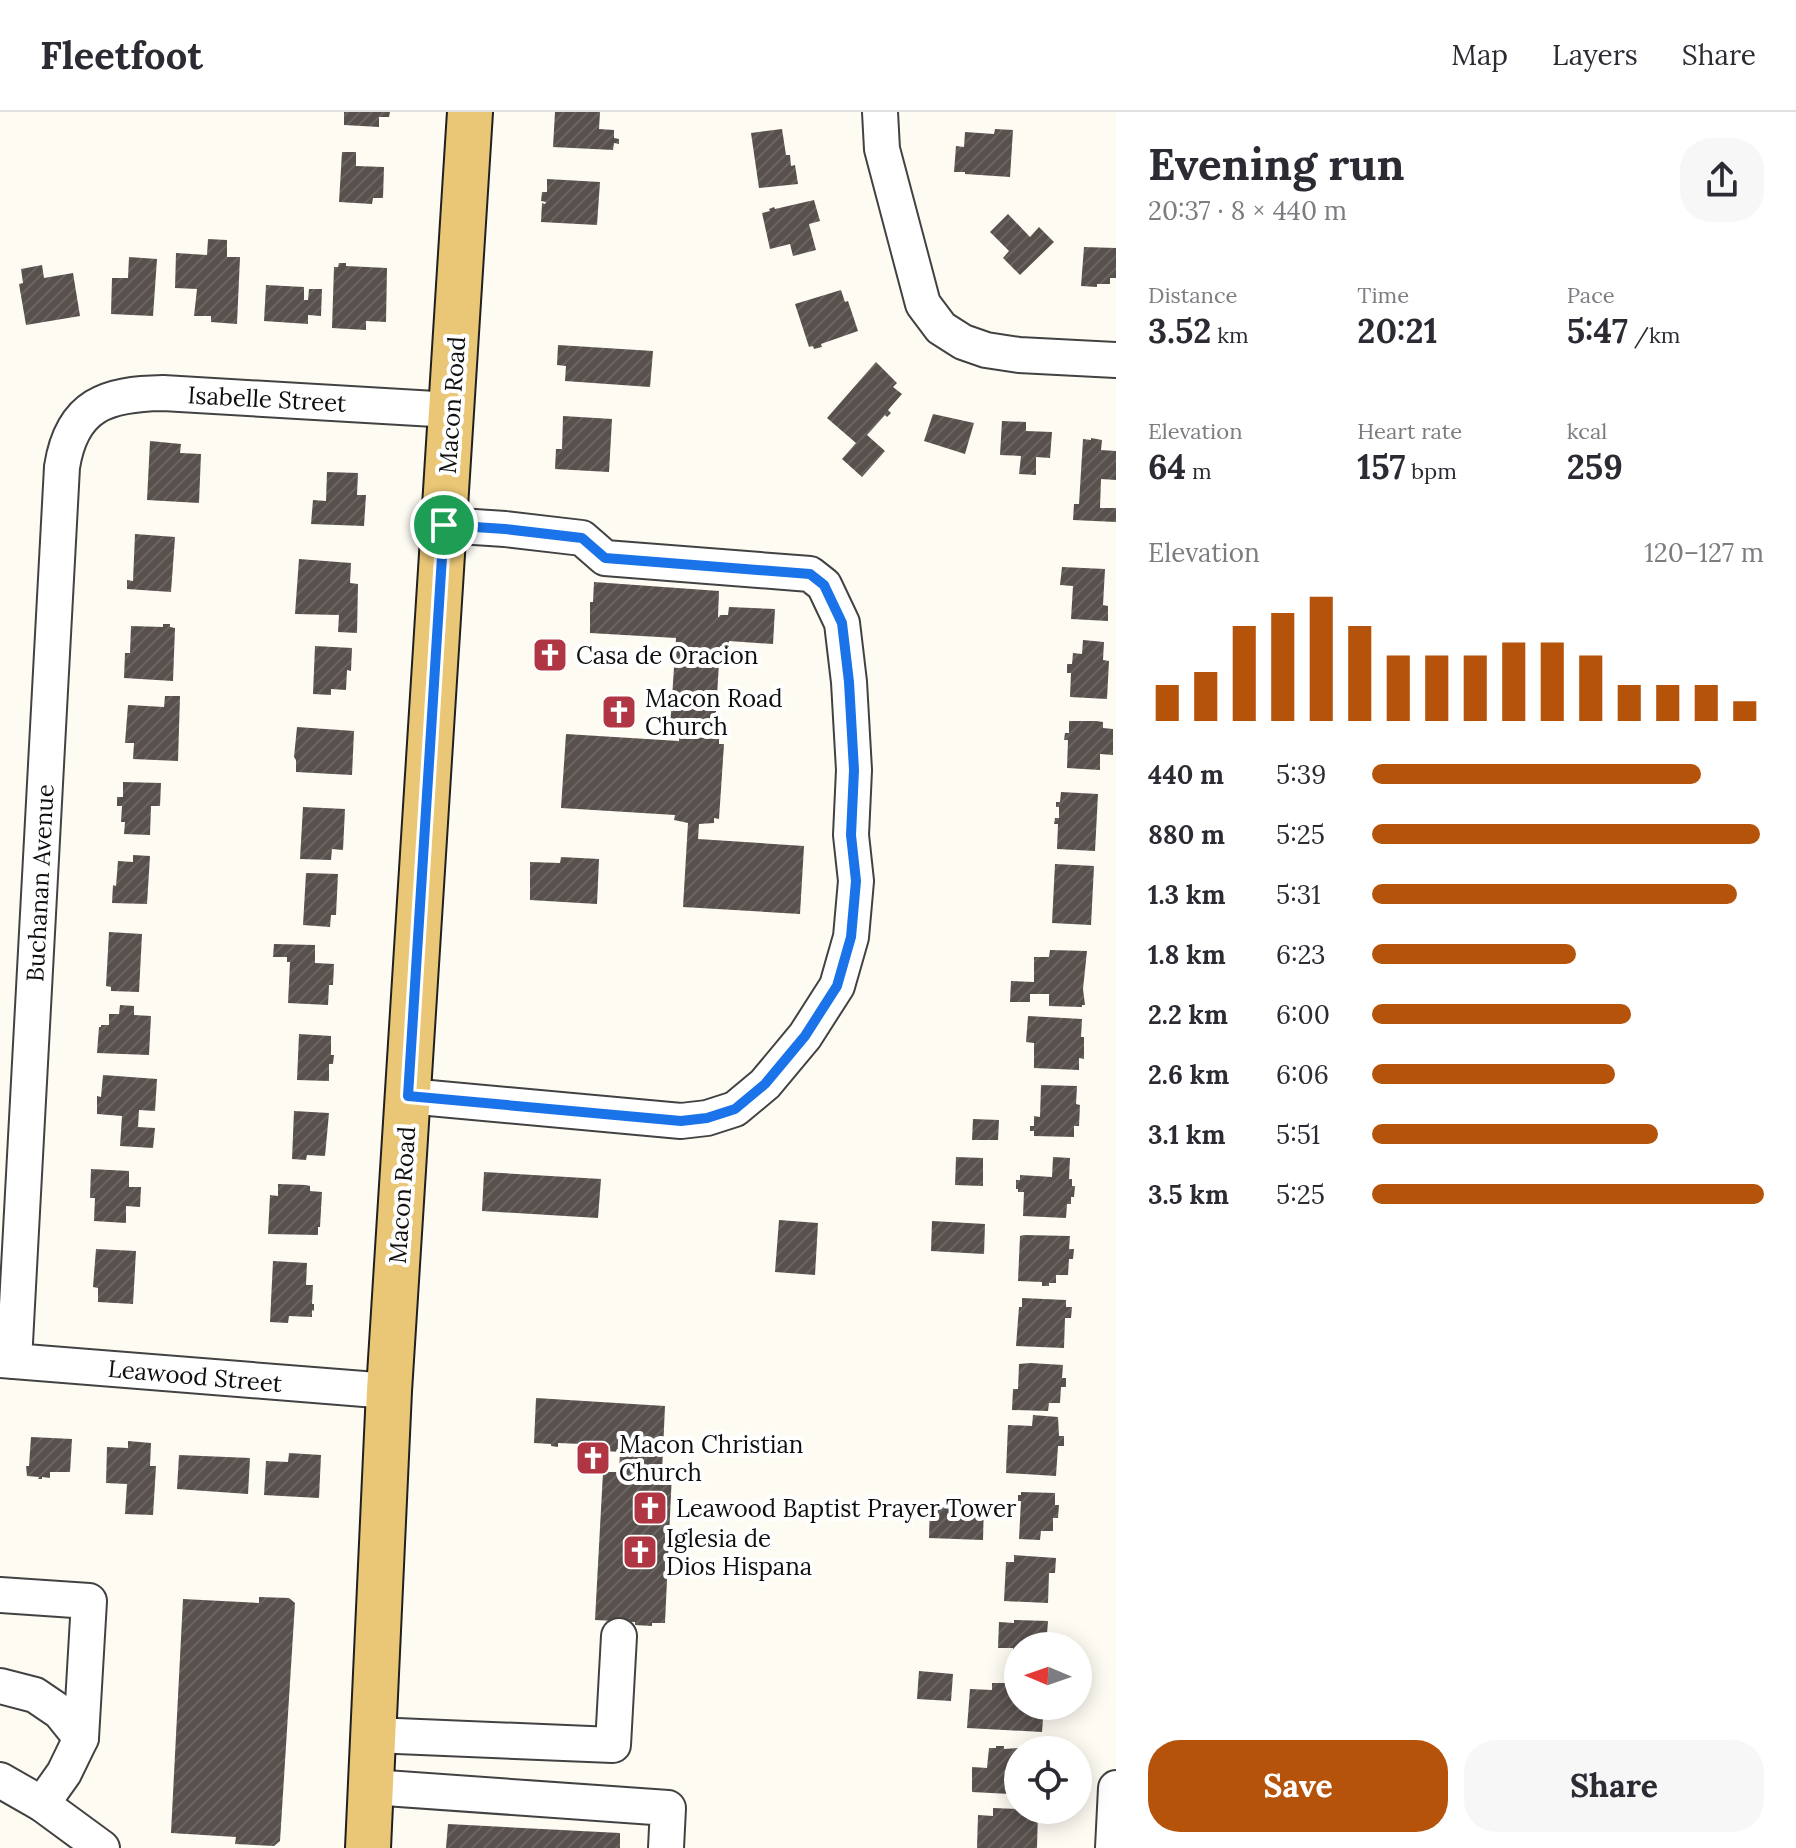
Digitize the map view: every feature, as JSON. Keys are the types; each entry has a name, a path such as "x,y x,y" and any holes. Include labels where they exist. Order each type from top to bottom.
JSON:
{"main road":[{"name":"Macon Road","path":"368,1848 389,1391 470,112"}],"street":[{"path":"880,112 882,149 923,304 941,328 963,342 986,350 1019,355 1116,360"},
{"name":"Isabelle Street","path":"87,412 116,397 163,393 452,410"},
{"name":"Buchanan Avenue","path":"7,1360 62,467 70,436 87,412"},
{"path":"408,1096 681,1121 707,1118 735,1109 765,1084 805,1036 837,986 851,937 856,881 851,835 854,770 849,682 842,623 824,585 810,574 605,558 582,538 444,525"},
{"name":"Leawood Street","path":"7,1360 389,1391"},
{"path":"0,1595 89,1601 81,1738 64,1773 42,1804"},
{"path":"373,1735 613,1745 619,1636"},
{"path":"0,1686 35,1695 60,1712 81,1738"},
{"path":"0,1780 42,1804 102,1848"},
{"path":"371,1787 668,1808 666,1848"},
{"path":"1113,1848 1116,1788"}],"building":[{"path":"344,112 390,112 389,117 379,117 379,127 344,125"},
{"path":"555,112 600,112 599,129 614,130 614,138 619,139 619,144 614,143 613,150 553,147"},
{"path":"782,129 786,155 790,155 791,166 795,165 798,184 759,188 751,133"},
{"path":"995,129 1013,130 1010,177 954,172 956,146 964,147 965,132 994,134"},
{"path":"342,152 356,152 356,166 384,167 383,198 373,198 372,204 339,202"},
{"path":"547,179 600,182 597,225 541,222 542,203 546,202 541,201 542,192 547,192"},
{"path":"814,200 820,221 809,224 816,250 793,256 790,244 770,249 762,213 774,207"},
{"path":"1008,214 1030,237 1039,227 1054,242 1020,275 1003,258 1009,251 990,232"},
{"path":"208,239 227,240 227,257 240,257 237,324 211,322 211,316 194,316 197,289 175,288 176,253 207,255"},
{"path":"1084,247 1116,248 1116,278 1110,278 1110,284 1081,286"},
{"path":"129,257 157,259 153,316 111,314 112,278 128,278"},
{"path":"339,263 387,268 386,322 366,321 366,330 332,328 334,267 338,267"},
{"path":"42,265 44,278 73,273 80,316 26,325 19,284 23,283 21,269"},
{"path":"266,285 304,287 304,300 308,300 309,289 322,289 321,316 308,315 308,324 264,321"},
{"path":"841,290 858,331 821,344 822,347 809,347 795,304"},
{"path":"558,345 653,351 650,387 565,381 566,366 557,365"},
{"path":"876,362 897,383 893,387 902,394 888,410 891,413 887,417 885,415 867,435 885,451 862,477 842,459 856,443 827,418"},
{"path":"933,414 974,423 965,454 924,441"},
{"path":"563,416 612,419 609,472 555,469 556,449 562,449"},
{"path":"1002,421 1026,422 1026,431 1052,432 1050,458 1036,457 1036,475 1019,474 1021,456 1000,455"},
{"path":"1083,439 1102,440 1101,450 1116,451 1116,480 1101,479 1100,508 1116,508 1116,522 1073,520 1074,504 1079,504"},
{"path":"150,441 181,444 180,453 201,454 199,503 147,500"},
{"path":"327,472 358,473 357,495 366,495 364,526 311,524 313,500 326,501"},
{"path":"135,534 175,537 171,592 127,589 127,580 133,581"},
{"path":"299,559 351,563 350,583 358,584 357,633 338,632 339,615 295,614"},
{"path":"1062,567 1105,569 1103,605 1108,606 1108,621 1071,619 1073,586 1060,585"},
{"path":"594,582 719,591 718,617 728,615 729,607 775,609 773,644 729,641 729,647 720,646 715,729 670,727 676,638 590,633 590,602 593,602"},
{"path":"163,624 175,628 173,681 124,678 125,653 130,653 131,626 163,627"},
{"path":"1083,640 1104,642 1103,660 1109,661 1107,699 1070,697 1071,673 1067,673 1067,664 1072,664 1073,653 1082,654"},
{"path":"315,646 352,648 346,690 331,689 331,695 313,694"},
{"path":"165,696 180,696 178,761 133,759 134,743 125,743 128,705 164,707"},
{"path":"1069,721 1103,722 1103,728 1113,729 1113,755 1100,754 1100,770 1067,768 1068,740 1064,740 1065,733 1069,733"},
{"path":"297,727 354,731 352,775 296,772"},
{"path":"566,734 679,741 679,736 719,739 719,744 724,744 719,819 714,818 714,823 699,824 698,839 804,846 800,914 683,907 688,823 674,820 675,815 561,808"},
{"path":"123,782 161,783 160,806 151,806 150,835 124,834 122,806 117,806 117,797 123,797"},
{"path":"1061,792 1098,794 1095,851 1057,849 1058,824 1054,824 1055,818 1059,818 1056,802 1060,802"},
{"path":"303,807 345,809 343,850 332,849 331,860 300,859"},
{"path":"133,855 150,856 147,904 112,903 118,861 133,862"},
{"path":"561,857 599,859 597,904 530,900 530,862 560,863"},
{"path":"1055,864 1094,866 1091,925 1052,923"},
{"path":"306,873 338,874 336,915 331,915 330,927 303,925"},
{"path":"109,932 142,934 139,992 111,991 111,987 106,986"},
{"path":"274,944 315,945 315,963 334,964 328,1005 288,1003 290,962 287,962 287,957 273,957"},
{"path":"1050,950 1087,951 1083,989 1085,1005 1049,1006 1049,994 1030,994 1030,1002 1010,1002 1011,981 1034,982 1034,957 1049,957"},
{"path":"120,1005 134,1006 134,1015 151,1016 149,1055 97,1053 99,1027 109,1025 109,1014 119,1014"},
{"path":"1028,1016 1082,1019 1084,1059 1079,1058 1079,1070 1034,1068 1034,1043 1026,1042"},
{"path":"299,1034 331,1036 331,1055 334,1055 333,1064 329,1064 329,1081 297,1080"},
{"path":"103,1075 157,1079 155,1111 139,1110 138,1127 155,1128 153,1148 120,1146 122,1116 97,1114 97,1096 101,1097"},
{"path":"1041,1085 1077,1086 1079,1126 1074,1126 1074,1137 1034,1136 1034,1131 1030,1131 1030,1126 1034,1126 1034,1116 1040,1117"},
{"path":"294,1111 329,1113 325,1156 307,1155 306,1160 292,1159"},
{"path":"973,1119 999,1120 998,1140 972,1140"},
{"path":"956,1157 983,1158 983,1186 955,1185"},
{"path":"1053,1157 1070,1158 1069,1179 1075,1186 1071,1204 1067,1204 1066,1218 1023,1216 1024,1192 1016,1189 1016,1180 1020,1180 1020,1175 1052,1177"},
{"path":"91,1169 129,1171 129,1187 141,1187 140,1207 126,1206 126,1223 94,1221 95,1198 90,1198"},
{"path":"484,1172 601,1179 598,1218 482,1211"},
{"path":"278,1184 306,1185 310,1186 310,1191 322,1192 318,1235 268,1234 270,1195 278,1196"},
{"path":"779,1220 818,1223 815,1275 775,1272"},
{"path":"932,1221 985,1224 984,1254 931,1251"},
{"path":"1020,1236 1070,1236 1069,1249 1074,1249 1073,1259 1069,1259 1068,1275 1056,1275 1056,1283 1049,1283 1049,1286 1042,1286 1042,1282 1018,1281"},
{"path":"96,1249 136,1251 133,1304 98,1302 98,1288 93,1287"},
{"path":"273,1261 307,1263 306,1285 313,1285 312,1317 289,1316 288,1323 270,1322"},
{"path":"1022,1298 1066,1300 1066,1307 1072,1307 1071,1318 1065,1318 1064,1348 1016,1346"},
{"path":"1019,1364 1063,1365 1062,1378 1066,1378 1066,1387 1061,1387 1060,1403 1049,1403 1048,1411 1012,1410 1013,1389 1018,1389"},
{"path":"536,1398 665,1406 662,1472 672,1473 665,1623 652,1623 652,1626 595,1620 603,1472 619,1472 620,1452 605,1451 605,1445 558,1443 558,1447 534,1443"},
{"path":"1033,1415 1058,1417 1059,1436 1064,1436 1064,1446 1058,1446 1056,1476 1006,1473 1008,1425 1032,1426"},
{"path":"31,1437 72,1439 70,1472 50,1472 50,1478 42,1479 27,1476"},
{"path":"128,1441 151,1443 150,1466 156,1466 153,1515 125,1514 127,1484 106,1483 107,1447 128,1448"},
{"path":"289,1453 321,1455 319,1498 264,1495 266,1461 288,1462"},
{"path":"179,1455 250,1458 248,1494 177,1489"},
{"path":"1021,1492 1055,1493 1055,1505 1059,1505 1058,1518 1053,1518 1053,1531 1041,1531 1040,1540 1019,1539 1021,1501 1018,1501 1018,1495"},
{"path":"930,1502 984,1504 983,1540 929,1538"},
{"path":"1014,1555 1056,1558 1055,1573 1049,1573 1048,1603 1004,1601 1006,1562 1014,1562"},
{"path":"259,1597 289,1598 295,1603 280,1841 274,1846 235,1844 236,1837 171,1833 183,1599 259,1603"},
{"path":"1014,1620 1048,1621 1047,1632 1004,1632 1004,1648 998,1648 999,1622 1014,1623"},
{"path":"919,1671 953,1674 951,1701 917,1699"},
{"path":"992,1683 1004,1683 1004,1720 1043,1720 1042,1732 967,1728 970,1689 992,1690"},
{"path":"1004,1746 1004,1794 972,1792 972,1767 987,1768 989,1748"},
{"path":"993,1808 1004,1808 1004,1824 1038,1824 1037,1848 977,1848 978,1815 993,1816"},
{"path":"448,1824 620,1833 620,1848 446,1848"}],"place":[{"name":"Casa de Oracion","path":"550,655"},
{"name":"Macon Road Church","path":"619,712"},
{"name":"Macon Christian Church","path":"593,1458"},
{"name":"Leawood Baptist Prayer Tower","path":"650,1508"},
{"name":"Iglesia de Dios Hispana","path":"640,1552"}],"route":[{"path":"444,525 582,538 605,558 810,574 824,585 842,623 849,682 854,770 851,835 856,881 851,937 837,986 805,1036 765,1084 735,1109 707,1118 681,1121 408,1096 444,525"}]}
